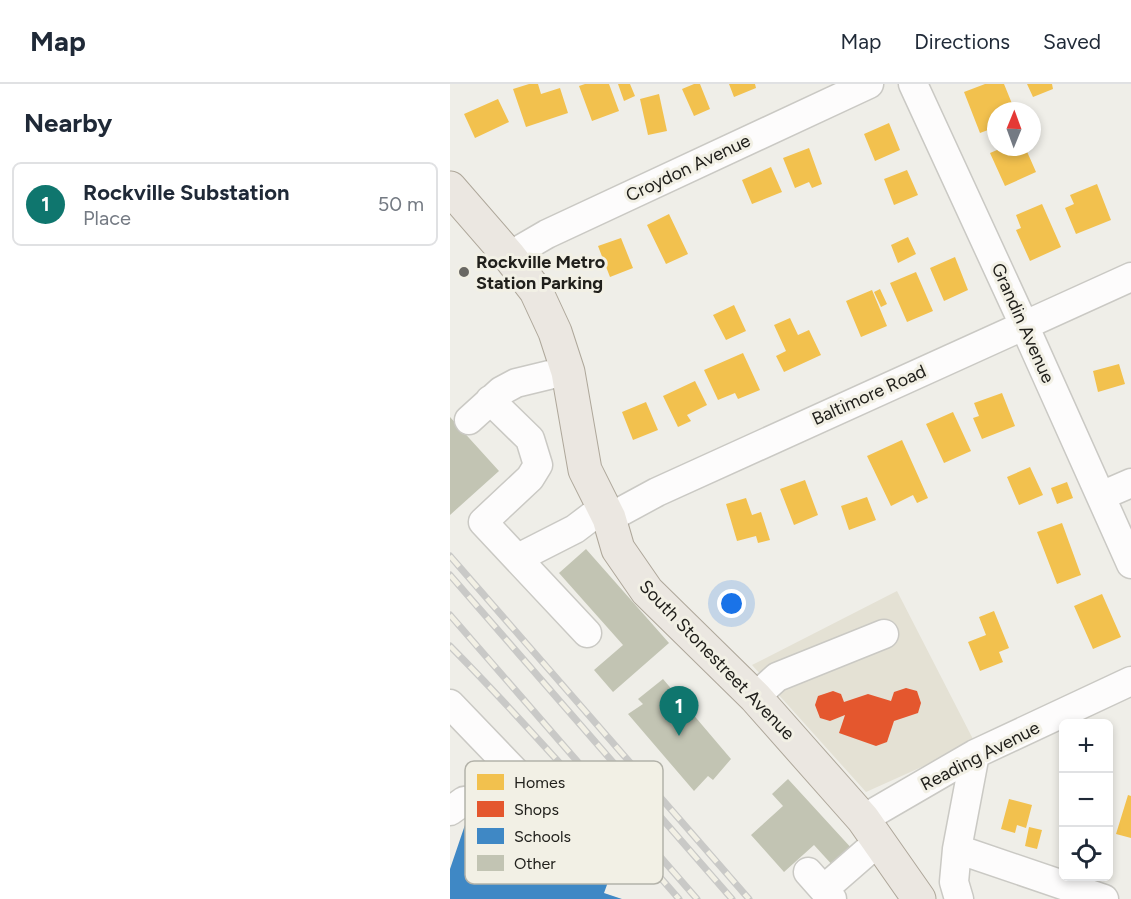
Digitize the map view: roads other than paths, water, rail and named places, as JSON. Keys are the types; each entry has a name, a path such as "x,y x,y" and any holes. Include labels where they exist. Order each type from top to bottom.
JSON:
{"main road":[{"name":"South Stonestreet Avenue","path":"450,188 536,291 555,332 568,372 585,470 606,512 618,549 647,591 755,697 871,830 917,896"}],"street":[{"name":"Croydon Avenue","path":"509,256 546,234 869,84"},
{"name":"Grandin Avenue","path":"913,84 1131,564"},
{"name":"Baltimore Road","path":"518,558 606,512 657,492 1131,277"},
{"path":"469,420 501,391 516,382 549,375"},
{"path":"490,400 530,439 538,465 530,478 483,522 587,633"},
{"path":"1101,496 1131,483"},
{"path":"755,697 777,677 884,634"},
{"name":"Reading Avenue","path":"821,887 871,830 975,754 1131,681"},
{"path":"450,704 505,761"},
{"path":"959,899 954,882 957,849 975,754"},
{"path":"450,811 465,801"},
{"path":"957,849 1104,899"}],"railway":[{"path":"450,556 629,761"},
{"path":"450,575 612,761"},
{"path":"450,615 577,761"},
{"path":"450,646 558,761"},
{"path":"663,800 749,899"},
{"path":"663,820 732,899"},
{"path":"663,860 697,899"},
{"path":"663,881 679,899"}],"place":[{"name":"Rockville Metro Station Parking","path":"464,272"},
{"name":"Rockville Substation","path":"679,736"}]}
